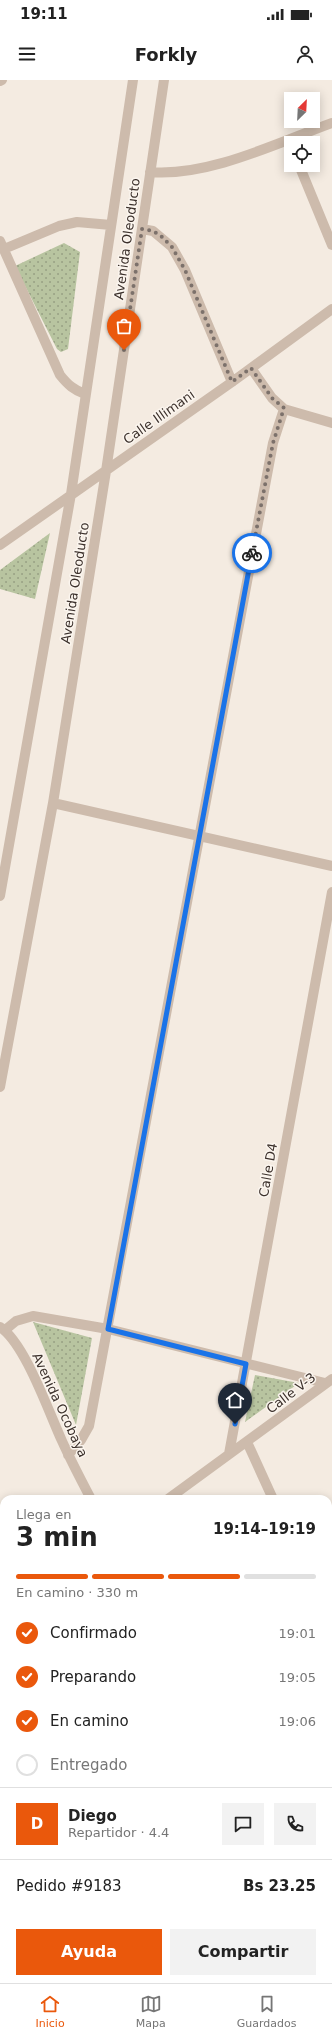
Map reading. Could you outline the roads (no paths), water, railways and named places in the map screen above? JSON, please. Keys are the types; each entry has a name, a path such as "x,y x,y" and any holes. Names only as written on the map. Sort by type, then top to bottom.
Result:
{"street":[{"name":"Avenida Oleoducto","path":"0,896 71,494 133,80"},
{"name":"Avenida Oleoducto","path":"0,1087 53,803 106,471 164,80"},
{"path":"304,136 332,123"},
{"path":"150,172 167,173 194,170 284,144"},
{"path":"302,172 332,245"},
{"path":"86,394 76,391 67,384 60,375 2,245 59,226 77,222 111,225"},
{"path":"142,229 153,231 161,236 172,247 182,264 232,382"},
{"name":"Calle Illimani","path":"0,545 232,382 332,309"},
{"path":"251,368 272,398 284,408 332,423"},
{"path":"68,1455 81,1440 89,1426 273,443 284,408"},
{"path":"53,803 332,866"},
{"name":"Calle D4","path":"229,1454 332,892"},
{"path":"2,1328 16,1321 32,1316 108,1329 246,1364 329,1381"},
{"name":"Avenida Ocobaya","path":"2,1328 23,1355 68,1455 89,1495"},
{"name":"Calle V-3","path":"173,1495 329,1381"},
{"path":"247,1442 271,1495"}]}
